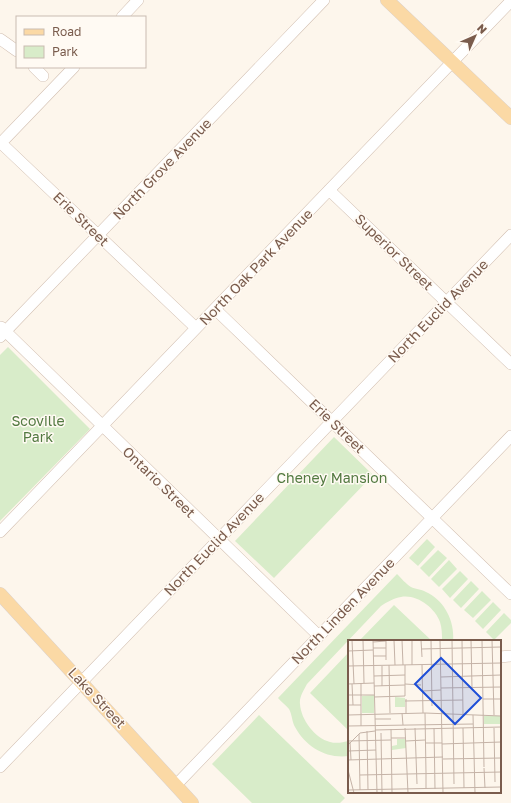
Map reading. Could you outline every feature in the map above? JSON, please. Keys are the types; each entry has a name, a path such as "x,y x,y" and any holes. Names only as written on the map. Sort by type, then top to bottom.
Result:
{"main road":[{"path":"387,0 511,118"},
{"name":"Lake Street","path":"0,594 192,803"}],"street":[{"path":"123,16 138,0"},
{"name":"North Grove Avenue","path":"2,332 98,236 324,0"},
{"name":"North Oak Park Avenue","path":"0,532 511,0"},
{"path":"0,39 16,50"},
{"path":"35,68 43,76"},
{"path":"0,144 73,68"},
{"name":"Erie Street","path":"0,144 196,328"},
{"name":"Superior Street","path":"329,190 511,364"},
{"name":"North Euclid Avenue","path":"0,767 511,235"},
{"name":"Erie Street","path":"215,309 511,594"},
{"name":"Ontario Street","path":"2,332 318,636"},
{"name":"North Linden Avenue","path":"176,785 511,436"},
{"path":"501,657 511,656"}],"green space":[{"name":"Scoville Park","path":"8,347 90,429 0,521 0,355"},
{"name":"Cheney Mansion","path":"334,437 373,475 274,578 235,541"},
{"path":"427,539 435,547 418,566 409,558"},
{"path":"438,550 447,558 429,577 420,568"},
{"path":"449,560 457,569 439,587 431,579"},
{"path":"460,571 468,579 450,598 442,589"},
{"path":"397,574 409,586 424,591 438,600 447,612 452,626 453,640 442,640 441,627 438,617 425,603 407,597 391,600 381,606 307,684 300,701 301,710 306,722 319,737 324,740 338,743 348,741 348,756 332,756 311,746 294,725 289,709 278,698"},
{"path":"471,581 479,589 461,608 453,600"},
{"path":"482,591 491,600 473,618 464,610"},
{"path":"493,602 501,610 483,629 475,621"},
{"path":"394,605 431,640 360,640"},
{"path":"504,613 511,620 511,623 494,640 486,632"},
{"path":"348,653 348,730 310,693"},
{"path":"259,715 345,798 340,803 252,803 212,764"}]}
